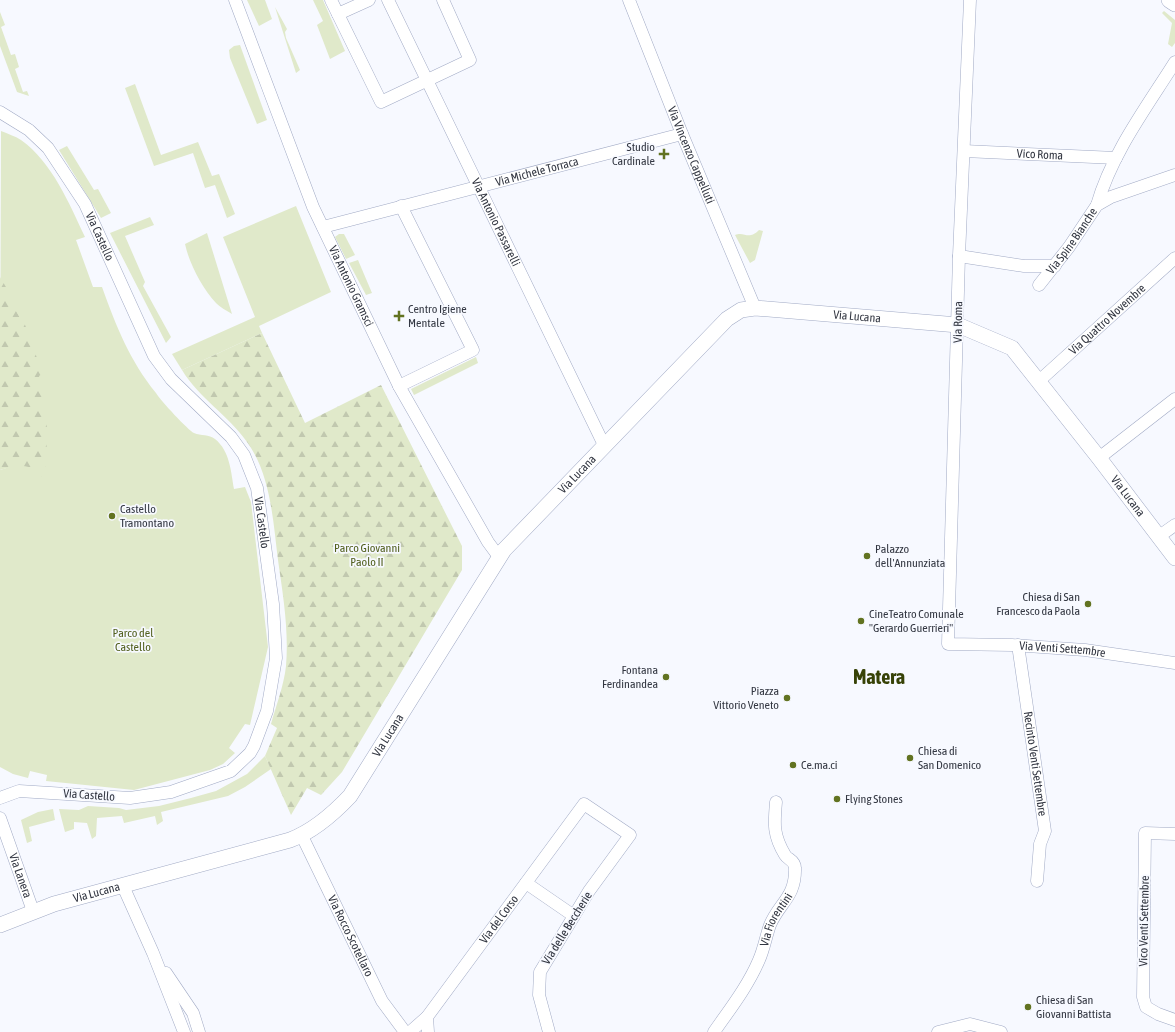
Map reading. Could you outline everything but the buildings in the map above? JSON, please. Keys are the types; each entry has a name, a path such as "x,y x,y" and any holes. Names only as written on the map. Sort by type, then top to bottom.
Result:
{"street":[{"name":"Via Antonio Gramsci","path":"235,0 313,207 399,386 488,542 499,557"},
{"path":"331,0 381,102 470,60 443,0"},
{"path":"338,14 369,0"},
{"name":"Via Antonio Passarelli","path":"388,0 552,334 604,445"},
{"name":"Via Vincenzo Cappelluti","path":"629,0 682,134 755,308"},
{"name":"Via Roma","path":"948,644 959,256 970,0"},
{"path":"1170,0 1175,4"},
{"path":"1097,205 1104,181 1130,132 1175,62"},
{"name":"Via Castello","path":"0,112 29,130 48,148 84,204 154,356 171,379 231,437 244,455 257,488 273,604 276,658 267,711 254,746 250,753 231,771 198,784 149,797 130,798 19,792 0,798"},
{"name":"Via Michele Torraca","path":"323,227 682,134"},
{"name":"Vico Roma","path":"964,151 1116,158"},
{"name":"Via Spine Bianche","path":"1039,286 1055,266 1097,205 1111,197 1175,175"},
{"path":"399,386 473,350 401,206"},
{"path":"959,256 1024,266 1055,266"},
{"name":"Via Quattro Novembre","path":"1038,381 1175,258"},
{"name":"Via Lucana","path":"0,925 33,911 302,836 332,815 350,796 499,557 604,445 727,319 741,310 755,308 958,325 1012,348 1099,458 1175,558"},
{"path":"1099,458 1175,399"},
{"path":"1158,537 1175,524"},
{"name":"Via Venti Settembre","path":"948,644 1018,645 1085,650 1175,663"},
{"name":"Recinto Venti Settembre","path":"1018,645 1046,831 1040,844 1037,881"},
{"name":"Via Fiorentini","path":"714,1032 744,988 759,960 771,924 791,893 795,876 795,865 793,861 786,857 773,826 776,802"},
{"name":"Via delle Beccherie","path":"549,1032 539,995 540,972 589,891 630,836 584,804"},
{"name":"Via del Corso","path":"410,1032 427,1018 584,804"},
{"name":"Via Lanera","path":"0,818 33,911"},
{"name":"Vico Venti Settembre","path":"1175,834 1145,833 1143,997 1146,1007 1158,1014 1175,1020"},
{"name":"Via Rocco Scotellaro","path":"302,836 382,1001 405,1032"},
{"path":"526,883 574,916"},
{"path":"123,886 153,953 184,1032"},
{"path":"153,953 193,1013 199,1032"},
{"path":"427,1018 428,1032"},
{"path":"938,1032 970,1024 1001,1032"}],"green space":[{"path":"247,0 265,0 272,19 259,26"},
{"path":"313,0 323,0 345,51 330,59 317,25 323,21"},
{"path":"275,7 287,29 285,32 286,38 300,70 296,73"},
{"path":"1164,11 1175,20 1175,43 1172,47 1168,44 1172,23 1162,13"},
{"path":"0,12 5,25 1,27 11,55 15,54 19,67 15,69 23,92 27,91 29,96 17,92 0,46"},
{"path":"240,45 267,120 257,124 230,58 229,50 234,46"},
{"path":"135,84 161,155 198,142 212,176 219,174 235,214 227,218 215,185 205,188 193,153 154,166 125,88"},
{"name":"Parco del Castello","path":"1,131 21,140 32,149 51,171 66,197 85,237 76,240 93,287 102,287 124,343 131,356 159,397 191,431 197,434 213,437 220,444 224,449 229,462 234,489 245,487 251,502 268,647 250,725 245,724 229,748 235,753 223,764 210,770 134,790 46,781 47,775 30,771 28,778 13,774 0,767 0,470 19,464 0,430"},
{"path":"67,146 94,190 98,189 111,213 101,218 59,150"},
{"path":"296,206 331,292 259,326 262,333 182,370 172,354 255,317 223,237"},
{"path":"150,217 154,225 125,236 145,282 143,286 171,337 166,343 110,233"},
{"path":"759,230 763,231 755,260 750,263 735,235 752,235"},
{"path":"207,233 232,314 211,297 201,283 187,251 185,244"},
{"path":"339,234 344,234 355,255 346,259 335,237"},
{"path":"358,260 372,293 366,295 349,263"},
{"path":"0,277 19,309 16,311 20,318 22,317 32,343 30,344 32,352 35,352 42,374 39,376 41,383 43,383 46,405 42,406 44,414 46,414 47,430 44,431 45,439 47,439 44,496 41,471 30,467 21,466 0,470"},
{"name":"Parco Giovanni Paolo II","path":"262,333 305,423 381,385 462,546 462,570 342,772 321,795 307,788 291,815 265,756 277,728 271,724 284,681 287,653 284,599 270,499 261,469 247,442 231,423 205,398 182,370"},
{"path":"476,357 478,363 414,395 411,389"},
{"path":"265,756 271,769 245,787 228,796 161,812 163,821 157,825 155,816 124,823 122,816 97,818 96,836 92,839 87,823 74,822 74,829 65,832 59,809 79,810 88,806 119,808 126,810 159,806 191,798 216,791 247,774"},
{"path":"53,809 55,820 29,827 32,841 27,843 21,820 38,812"}],"place":[{"name":"Studio Cardinale","path":"664,154"},
{"name":"Centro Igiene Mentale","path":"399,316"},
{"name":"Castello Tramontano","path":"112,516"},
{"name":"Palazzo dell'Annunziata","path":"867,556"},
{"name":"Chiesa di San Francesco da Paola","path":"1088,604"},
{"name":"CineTeatro Comunale \"Gerardo Guerrieri\"","path":"861,621"},
{"name":"Fontana Ferdinandea","path":"666,677"},
{"name":"Piazza Vittorio Veneto","path":"787,698"},
{"name":"Chiesa di San Domenico","path":"910,758"},
{"name":"Ce.ma.ci","path":"793,765"},
{"name":"Flying Stones","path":"837,799"},
{"name":"Chiesa di San Giovanni Battista","path":"1028,1007"}],"district":[{"name":"Matera","path":"879,676"}]}
